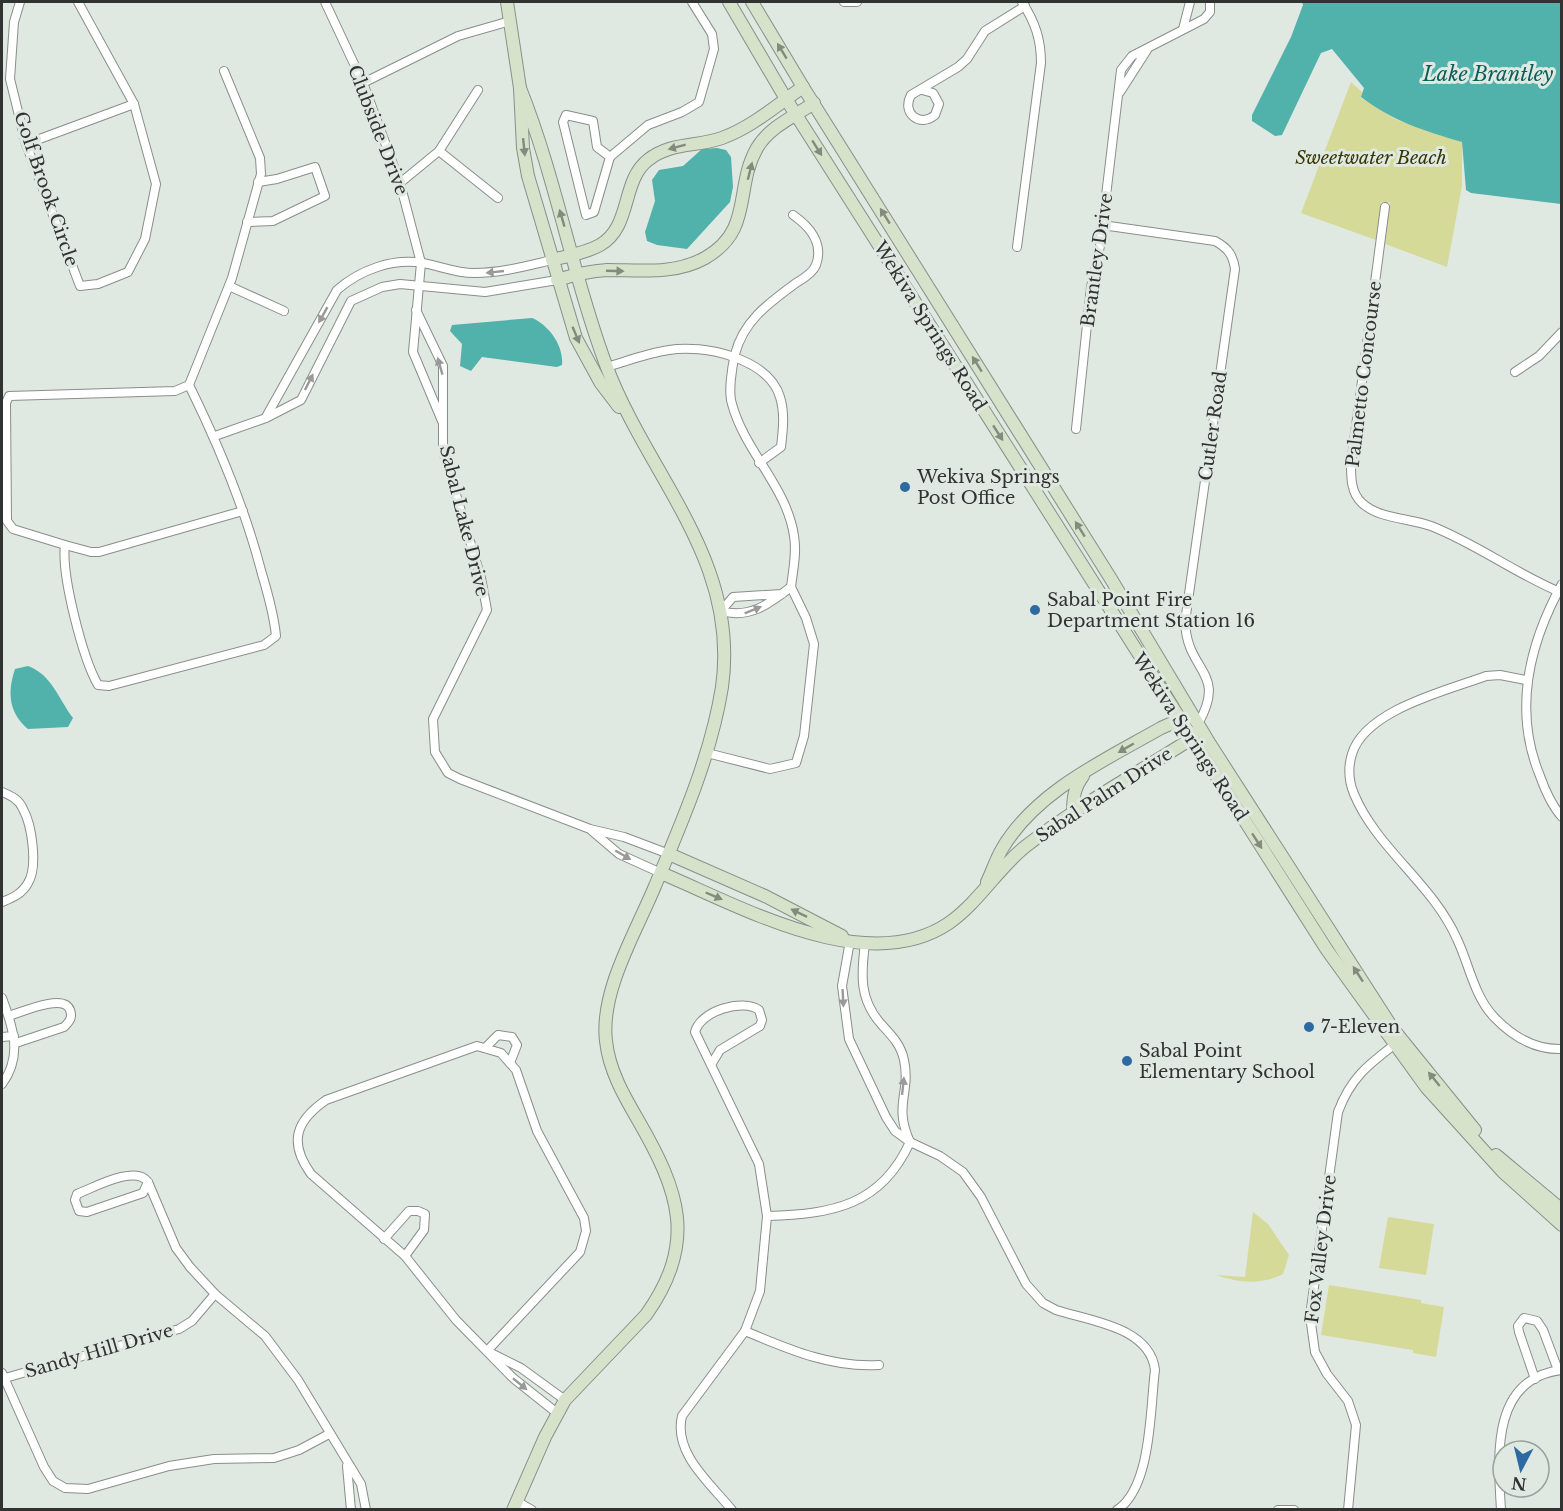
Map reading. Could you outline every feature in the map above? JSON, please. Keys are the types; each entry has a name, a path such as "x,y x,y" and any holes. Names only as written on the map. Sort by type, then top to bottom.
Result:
{"street":[{"name":"Golf Brook Circle","path":"20,2 14,22 10,79 26,144 80,286 98,284 128,272 145,239 156,184 134,104 78,2"},
{"name":"Clubside Drive","path":"324,2 363,83 400,183 422,263"},
{"path":"507,2 520,88 523,148 528,176 557,280 576,338 600,381 631,423"},
{"path":"610,157 597,147 593,121 566,115 563,122 586,215 594,212 610,157 648,125 682,112 699,102 714,49 712,34 692,2"},
{"name":"Wekiva Springs Road","path":"729,2 796,115 1191,739 1328,950 1398,1043 1494,1154 1562,1210"},
{"name":"Wekiva Springs Road","path":"753,2 803,87 1111,579 1198,724 1426,1087 1503,1172 1562,1225"},
{"path":"844,2 857,2"},
{"path":"1183,29 1190,2"},
{"name":"Brantley Drive","path":"1076,429 1091,288 1102,225 1121,70 1132,56 1204,19 1210,12 1210,2"},
{"path":"922,90 967,59 985,31 1023,4 1036,27 1041,63 1017,248"},
{"path":"363,83 458,36 510,21"},
{"name":"Brantley Drive","path":"1120,92 1148,48"},
{"path":"1121,70 1131,74"},
{"path":"224,71 260,158 258,182 229,286 189,385 176,391 9,396 6,403 7,521 13,529 91,552 99,552 243,511"},
{"path":"266,418 337,290 350,278 392,263 422,263 480,273 511,270 573,255 601,245 613,233 623,215 633,180 648,160 673,147 719,139 744,128 803,87"},
{"path":"520,88 539,134 607,367 631,423 700,544 722,611 725,658 707,753 669,854 611,989 606,1014 606,1042 622,1092 661,1161 675,1201 677,1241 673,1265 646,1315 565,1400 557,1413 516,1506 532,1509"},
{"path":"400,183 440,151 478,90"},
{"path":"215,436 266,418 301,400 351,301 382,287 419,284 486,292 605,270 671,270 704,259 728,242 740,219 756,149 767,134 814,103"},
{"path":"26,144 134,104"},
{"path":"440,151 498,198"},
{"path":"247,222 273,221 325,196 315,167 277,179 258,182"},
{"name":"Palmetto Concourse","path":"1385,207 1351,465 1353,489 1359,501 1368,508 1427,525 1455,536 1560,590"},
{"path":"707,753 770,769 796,763 804,736 814,644 806,618 791,586 795,554 794,536 777,488 759,463 732,404 735,355 746,327 765,306 807,275 816,265 817,240 807,224 793,215"},
{"name":"Cutler Road","path":"1102,225 1215,241 1226,247 1233,258 1235,269 1185,622 1186,640 1191,653 1210,684 1208,706 1198,724"},
{"name":"Sabal Lake Drive","path":"422,263 413,352 442,423"},
{"path":"229,286 284,311"},
{"name":"Sabal Lake Drive","path":"416,310 442,366 445,403 442,423 443,451 481,578 487,610 433,719 435,752 448,773 460,779 590,829 624,837 669,854"},
{"path":"1515,372 1539,356 1562,332"},
{"path":"607,367 671,350 692,349 735,355 765,377 779,394 784,422 780,447 759,463"},
{"path":"65,545 69,588 90,671 98,685 109,686 264,645 276,636 269,601 243,511 215,436 189,385"},
{"path":"1032,485 1046,475"},
{"path":"1095,588 1111,579"},
{"path":"722,611 737,616 753,612 791,586"},
{"path":"1560,590 1534,647 1526,680 1525,704 1532,758 1544,788 1562,817"},
{"path":"722,611 733,597 782,594"},
{"path":"1526,680 1500,675 1486,676 1390,713 1357,741 1349,773 1354,794 1368,820 1422,882 1442,911 1457,939 1474,983 1491,1014 1508,1032 1531,1044 1550,1050 1562,1049"},
{"path":"1161,728 1167,713 1167,701"},
{"name":"Sabal Palm Drive","path":"661,873 806,932 866,943 909,941 932,933 966,910 1024,848 1191,739 1198,724 1179,720 1161,728 1055,793 1016,830 1001,850 983,890"},
{"path":"1073,814 1076,786 1085,773"},
{"path":"2,792 14,797 24,810 34,860 28,884 18,894 2,902"},
{"name":"Sabal Lake Drive","path":"590,829 619,854 661,873"},
{"name":"Sabal Palm Drive","path":"669,854 765,896 850,941"},
{"path":"850,941 842,986 849,1039 895,1131 910,1142 940,1156 963,1172 981,1197 1026,1284 1043,1303 1056,1310 1126,1333 1140,1340 1149,1349 1155,1370 1142,1472 1134,1492 1117,1509"},
{"path":"767,1216 810,1215 847,1206 872,1192 900,1165 910,1142 902,1124 900,1110 904,1061 899,1044 873,1016 862,988 866,943"},
{"path":"2,998 15,1040 14,1062 2,1084"},
{"path":"2,1037 15,1040 64,1027 70,1021 72,1014 64,1003 55,1002 5,1012"},
{"path":"711,1065 720,1050 760,1026 762,1020 759,1010 744,1006 708,1013 702,1018 695,1032 711,1065 759,1164 767,1216 760,1291 745,1331 686,1410 679,1429 688,1455 732,1509"},
{"path":"485,1048 498,1035 512,1037 517,1046 510,1063"},
{"name":"Fox Valley Drive","path":"1348,1509 1356,1425 1348,1401 1327,1374 1315,1352 1310,1317 1338,1112 1346,1091 1357,1074 1398,1043"},
{"path":"487,1351 580,1252 586,1231 584,1218 537,1131 516,1070 501,1053 477,1046 326,1100 308,1113 301,1125 297,1148 300,1158 311,1174 405,1256 456,1320 513,1378 557,1413"},
{"path":"148,1182 142,1193 87,1212 79,1211 76,1205 77,1194 134,1173 144,1177 148,1182 176,1248 215,1294 265,1336 298,1380 346,1463 361,1484 366,1509"},
{"path":"384,1239 400,1218 409,1211 418,1210 425,1214 424,1230 405,1256"},
{"name":"Sandy Hill Drive","path":"3,1375 179,1329 192,1321 215,1294"},
{"path":"1501,1509 1497,1453 1502,1424 1509,1404 1535,1379 1560,1370 1537,1321 1524,1318 1518,1326 1535,1379"},
{"path":"745,1331 798,1353 856,1367 879,1365"},
{"path":"487,1351 521,1368 565,1400"},
{"path":"3,1375 44,1467 53,1481 65,1488 88,1489 169,1466 214,1459 274,1458 299,1450 329,1434"},
{"path":"346,1463 351,1509"},
{"path":"1278,1509 1294,1509"}],"green space":[{"name":"Sweetwater Beach","path":"1351,82 1363,93 1361,98 1397,120 1462,142 1462,186 1447,267 1385,244 1390,202 1381,202 1376,240 1301,213"},
{"path":"1253,1212 1268,1224 1289,1255 1283,1274 1267,1280 1250,1282 1216,1275 1245,1277"},
{"path":"1388,1217 1434,1224 1426,1275 1379,1268"},
{"path":"1329,1285 1421,1300 1421,1303 1444,1307 1436,1357 1413,1353 1413,1350 1321,1335"}],"water":[{"name":"Lake Brantley","path":"1302,2 1561,2 1561,204 1471,193 1466,190 1462,142 1397,119 1361,97 1364,88 1332,49 1321,53 1282,135 1275,136 1252,121 1252,115 1291,37 1303,5"},
{"path":"702,149 726,150 731,157 733,187 730,202 687,249 657,245 647,241 645,232 655,201 652,180 659,170 683,166"},
{"path":"532,318 554,337 561,351 562,365 557,367 482,357 471,371 460,366 462,344 450,331 452,325"},
{"path":"28,666 43,675 54,688 73,718 68,727 28,729 17,716 11,702 12,678 15,669"}],"place":[{"name":"Wekiva Springs Post Office","path":"905,487"},
{"name":"Sabal Point Fire Department Station 16","path":"1035,610"},
{"name":"7-Eleven","path":"1309,1027"},
{"name":"Sabal Point Elementary School","path":"1127,1061"}]}
